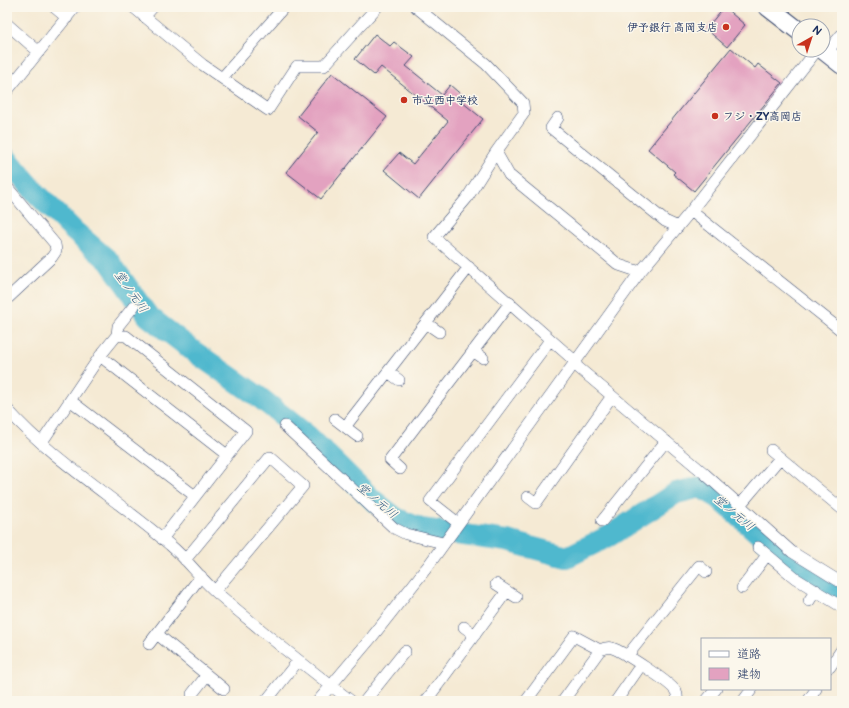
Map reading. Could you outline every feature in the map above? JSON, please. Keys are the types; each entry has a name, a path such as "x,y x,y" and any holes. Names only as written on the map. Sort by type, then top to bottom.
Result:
{"main road":[{"path":"768,7 791,25"},
{"path":"831,57 842,65"}],"street":[{"path":"54,7 66,18"},
{"path":"7,91 75,7"},
{"path":"133,7 222,78 268,110 297,66 324,66 377,7"},
{"path":"144,17 153,7"},
{"path":"222,78 284,7"},
{"path":"416,7 486,64 523,103 524,113 496,152 467,198 434,237 510,303 612,396 740,505 792,552 842,583"},
{"path":"7,24 39,52"},
{"path":"831,43 842,34"},
{"path":"318,701 372,637 443,543 640,272 692,211 816,58"},
{"path":"558,118 550,128 665,221 678,227"},
{"path":"496,152 509,175 618,264 640,272"},
{"path":"7,187 55,244 56,251 52,257 7,299"},
{"path":"692,211 842,331"},
{"path":"345,427 469,267"},
{"path":"400,468 390,460 434,411 473,351 510,303"},
{"path":"42,442 100,356 117,335 118,326 134,306"},
{"path":"426,323 439,332"},
{"path":"117,335 126,336 246,431 162,539"},
{"path":"458,523 430,501 550,340"},
{"path":"473,351 483,358"},
{"path":"100,356 227,455"},
{"path":"388,372 399,380"},
{"path":"528,497 536,503 612,396"},
{"path":"71,401 195,496"},
{"path":"7,409 42,442 162,539 215,591 298,661 351,701"},
{"path":"335,420 357,436"},
{"path":"285,426 394,528 406,534 443,543"},
{"path":"602,521 666,441"},
{"path":"771,450 842,509"},
{"path":"185,560 270,457 302,486 215,591"},
{"path":"740,505 780,458"},
{"path":"742,588 763,551 795,578 842,607"},
{"path":"626,656 699,566 706,572"},
{"path":"149,644 201,576"},
{"path":"496,584 516,597"},
{"path":"809,601 816,590"},
{"path":"426,701 507,591"},
{"path":"464,627 475,635"},
{"path":"157,634 224,689"},
{"path":"526,701 574,636 600,650"},
{"path":"564,701 600,650 606,648 613,648 674,688 677,693 677,701"},
{"path":"831,665 842,648"},
{"path":"365,701 405,651"},
{"path":"266,701 298,661"},
{"path":"616,701 641,665"},
{"path":"192,694 207,675"},
{"path":"441,680 451,687"},
{"path":"706,701 715,690"},
{"path":"743,701 751,690"},
{"path":"808,701 815,690"}],"building":[{"name":"伊予銀行 高岡支店","path":"724,7 745,25 727,47 706,29"},
{"path":"375,34 390,46 394,42 414,57 406,66 442,95 450,85 465,98 462,102 483,119 419,199 384,170 399,153 413,164 448,121 381,67 374,75 355,59"},
{"name":"フジ・ZY高岡店","path":"731,48 755,68 758,64 782,83 694,191 673,174 675,172 648,149"},
{"path":"332,73 387,117 321,199 286,172 318,132 298,116"}],"waterway":[{"name":"堂ノ元川","path":"7,159 37,194 74,231 109,261 148,316 196,353 259,397 308,436 372,499 396,518 421,529 507,541 567,557 609,536 676,493 700,487 719,498 788,560 842,593"}],"place":[{"name":"伊予銀行 高岡支店","path":"726,27"},
{"name":"市立西中学校","path":"404,100"},
{"name":"フジ・ZY高岡店","path":"715,116"}]}
